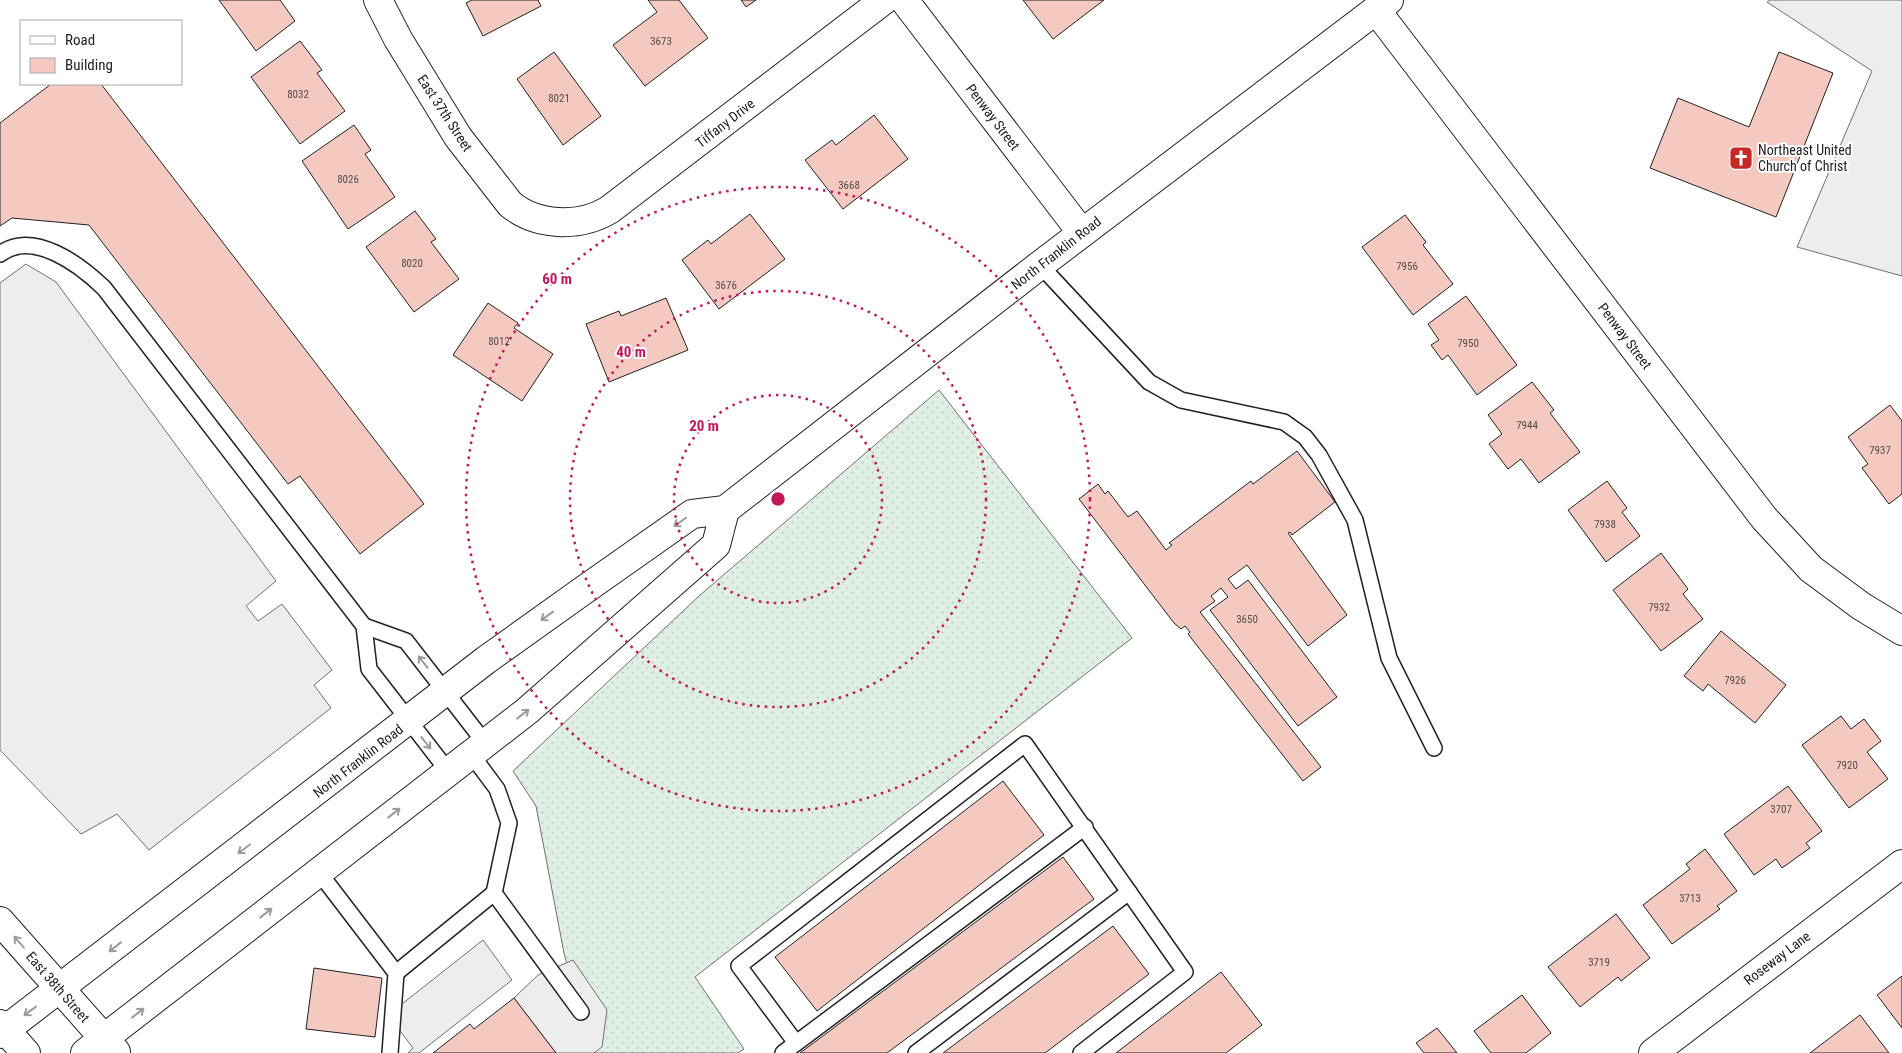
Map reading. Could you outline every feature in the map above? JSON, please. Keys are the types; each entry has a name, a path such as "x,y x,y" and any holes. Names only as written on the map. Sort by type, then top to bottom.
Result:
{"main road":[{"name":"East 37th Street","path":"378,0 398,39 458,137 510,204 518,211 534,218 556,222"},
{"name":"Tiffany Drive","path":"556,222 584,220 609,210 884,0"},
{"name":"Penway Street","path":"904,0 1082,233"},
{"name":"Penway Street","path":"1382,5 1764,518 1811,569 1861,606 1902,632"},
{"name":"North Franklin Road","path":"2,1029 60,989 446,692 576,595 692,514 726,510 1040,265 1382,5"},
{"path":"102,1048 318,871 527,711 716,545 726,510"},
{"name":"Roseway Lane","path":"1653,1053 1902,864"},
{"name":"East 38th Street","path":"0,921 60,989 102,1048"},
{"path":"2,1029 26,1053"}],"lane":[{"path":"0,254 10,247 45,248 80,265 104,288 364,626 369,668 448,771"},
{"path":"1040,265 1149,382 1181,400 1284,422 1305,437 1319,454 1355,520 1389,658 1434,748"},
{"path":"364,626 406,641 446,692 478,748 497,789 509,823 494,893 396,973"},
{"path":"796,1043 739,966 1025,744 1185,972 1081,1053"},
{"path":"783,1053 1084,827"},
{"path":"318,871 396,973 390,1053"},
{"path":"916,1053 1129,892"},
{"path":"494,893 581,1012"}],"green space":[{"path":"939,390 1132,638 695,977 744,1049 738,1053 591,1053 564,953 536,806 513,771 699,596"}],"shaded area":[{"path":"1770,0 1902,0 1902,276 1797,247 1872,71 1767,2"},
{"path":"26,264 56,282 276,581 246,606 258,621 282,604 332,670 314,685 331,708 149,850 117,814 81,834 0,750 0,283"},
{"path":"483,940 512,980 419,1053 408,1053 413,1048 388,1015"},
{"path":"573,960 607,1010 602,1047 594,1053 556,1053 514,998 538,975"}],"building":[{"path":"219,0 280,0 295,21 256,51"},
{"path":"472,0 538,0 541,6 483,36 466,3"},
{"path":"648,0 679,0 708,38 645,86 613,45 657,12"},
{"path":"741,0 756,0 746,7"},
{"path":"1023,0 1104,0 1053,39"},
{"path":"300,41 322,70 317,73 345,111 300,144 251,77"},
{"path":"554,52 601,116 563,145 517,79"},
{"path":"1779,52 1833,73 1776,217 1650,168 1678,98 1749,127"},
{"path":"50,85 102,85 424,504 360,554 300,476 288,484 89,225 12,218 0,226 0,123"},
{"path":"874,115 908,159 843,209 805,160 832,140 836,145"},
{"path":"354,125 371,150 365,154 395,197 348,229 302,161"},
{"path":"415,211 436,239 431,242 459,279 414,312 366,247"},
{"path":"750,214 785,259 719,309 682,260 708,240 711,244"},
{"path":"1405,215 1426,242 1423,245 1453,284 1413,315 1362,247"},
{"path":"1466,296 1517,365 1477,395 1448,355 1442,360 1431,345 1439,340 1428,324"},
{"path":"666,298 688,350 609,382 586,324 619,311 621,316"},
{"path":"488,303 518,323 514,328 553,354 522,401 453,355"},
{"path":"1532,382 1554,410 1550,413 1580,452 1539,483 1521,459 1508,469 1489,444 1502,434 1488,415"},
{"path":"1890,405 1902,421 1902,494 1889,504 1862,468 1868,464 1848,437"},
{"path":"1297,451 1335,502 1292,535 1290,532 1288,533 1347,615 1308,646 1247,565 1228,579 1236,589 1248,580 1337,697 1298,726 1210,610 1228,597 1221,588 1211,596 1215,601 1200,612 1321,767 1303,781 1188,634 1190,632 1185,626 1181,629 1174,623 1079,499 1098,484 1105,494 1108,491 1128,517 1137,511 1166,550 1172,545 1169,543 1251,481 1253,484"},
{"path":"1607,481 1627,508 1622,512 1640,536 1606,562 1568,510"},
{"path":"1661,553 1688,589 1683,594 1703,619 1661,651 1613,590"},
{"path":"1721,631 1786,685 1755,723 1708,684 1703,691 1684,676"},
{"path":"1841,716 1851,729 1864,719 1881,741 1867,752 1888,779 1849,808 1802,745"},
{"path":"1003,781 1044,835 817,1011 775,957"},
{"path":"1788,786 1822,831 1806,843 1810,848 1782,868 1776,859 1754,875 1724,834"},
{"path":"1705,849 1737,891 1717,906 1720,909 1672,944 1643,905 1690,869 1686,864"},
{"path":"1063,857 1094,899 887,1053 800,1053"},
{"path":"1616,914 1650,958 1621,981 1618,977 1580,1007 1548,967"},
{"path":"1113,926 1149,974 1045,1053 943,1053"},
{"path":"314,968 382,978 375,1037 306,1029"},
{"path":"1221,972 1262,1025 1226,1053 1116,1053"},
{"path":"1902,976 1902,1028 1877,995"},
{"path":"1522,995 1551,1033 1526,1053 1491,1053 1474,1031"},
{"path":"514,998 556,1053 433,1053 470,1024 474,1029"},
{"path":"1860,1015 1889,1053 1810,1053"},
{"path":"1437,1028 1457,1053 1424,1053 1416,1043"}],"place":[{"name":"Northeast United Church of Christ","path":"1741,158"}]}
